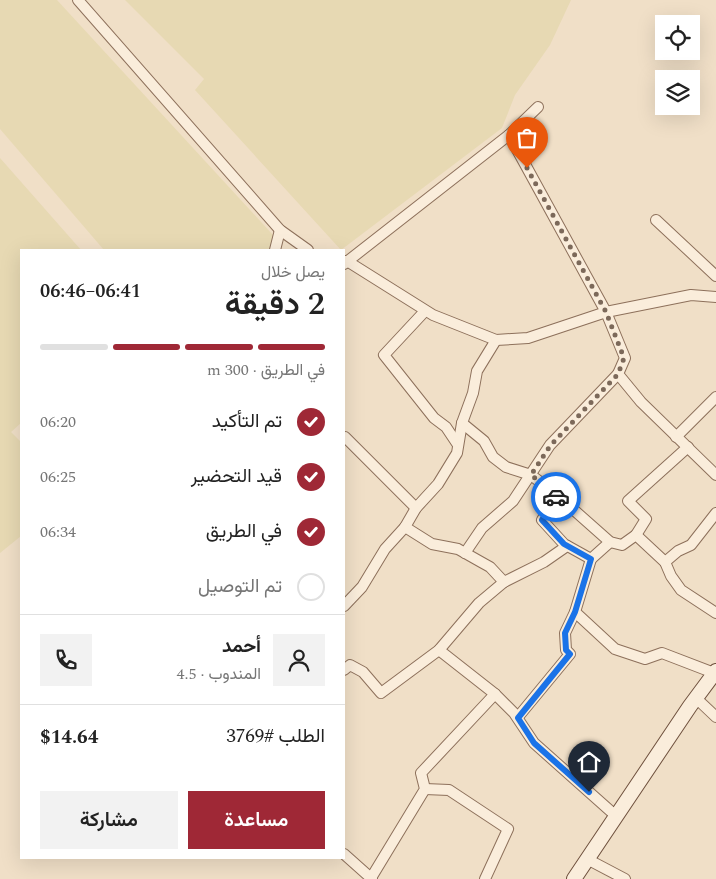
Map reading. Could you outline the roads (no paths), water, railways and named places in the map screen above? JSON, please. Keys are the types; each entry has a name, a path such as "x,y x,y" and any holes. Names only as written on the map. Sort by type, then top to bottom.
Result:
{"main road":[{"path":"574,879 715,672"}],"street":[{"path":"78,0 280,230 307,249"},
{"path":"538,107 509,135 345,262 425,311 496,340 528,338 606,312 691,295 716,297"},
{"path":"465,553 482,528 513,501 550,446 618,374 624,358 606,312 509,135"},
{"path":"656,220 716,276"},
{"path":"275,249 280,230"},
{"path":"425,311 384,355 434,418 446,427 458,445"},
{"path":"345,605 362,587 385,549 405,527 416,508 438,484 457,453 462,423 477,371 496,340"},
{"path":"618,374 641,402 716,475"},
{"path":"676,437 716,397"},
{"path":"462,423 484,441 492,457 506,467 531,475 557,495 610,542 622,545 636,535 646,520 628,501 688,447"},
{"path":"345,437 416,508"},
{"path":"557,495 542,520 567,546 591,559"},
{"path":"666,562 678,551 690,544 716,513"},
{"path":"405,527 432,544 458,549 490,567 504,582"},
{"path":"636,535 666,562 671,576 680,590 716,612"},
{"path":"518,718 570,654 566,650 565,633 575,612 591,559 610,542"},
{"path":"345,669 350,665 363,672 381,693 439,650 479,603 504,582 544,562 567,546"},
{"path":"575,612 615,649 646,659 662,653 715,672"},
{"path":"439,650 495,694 518,718 534,743 616,816"},
{"path":"345,855 371,878 424,790 421,773 495,694"},
{"path":"696,698 716,717"},
{"path":"424,790 449,790 508,829 485,879"},
{"path":"587,859 625,879"}]}
